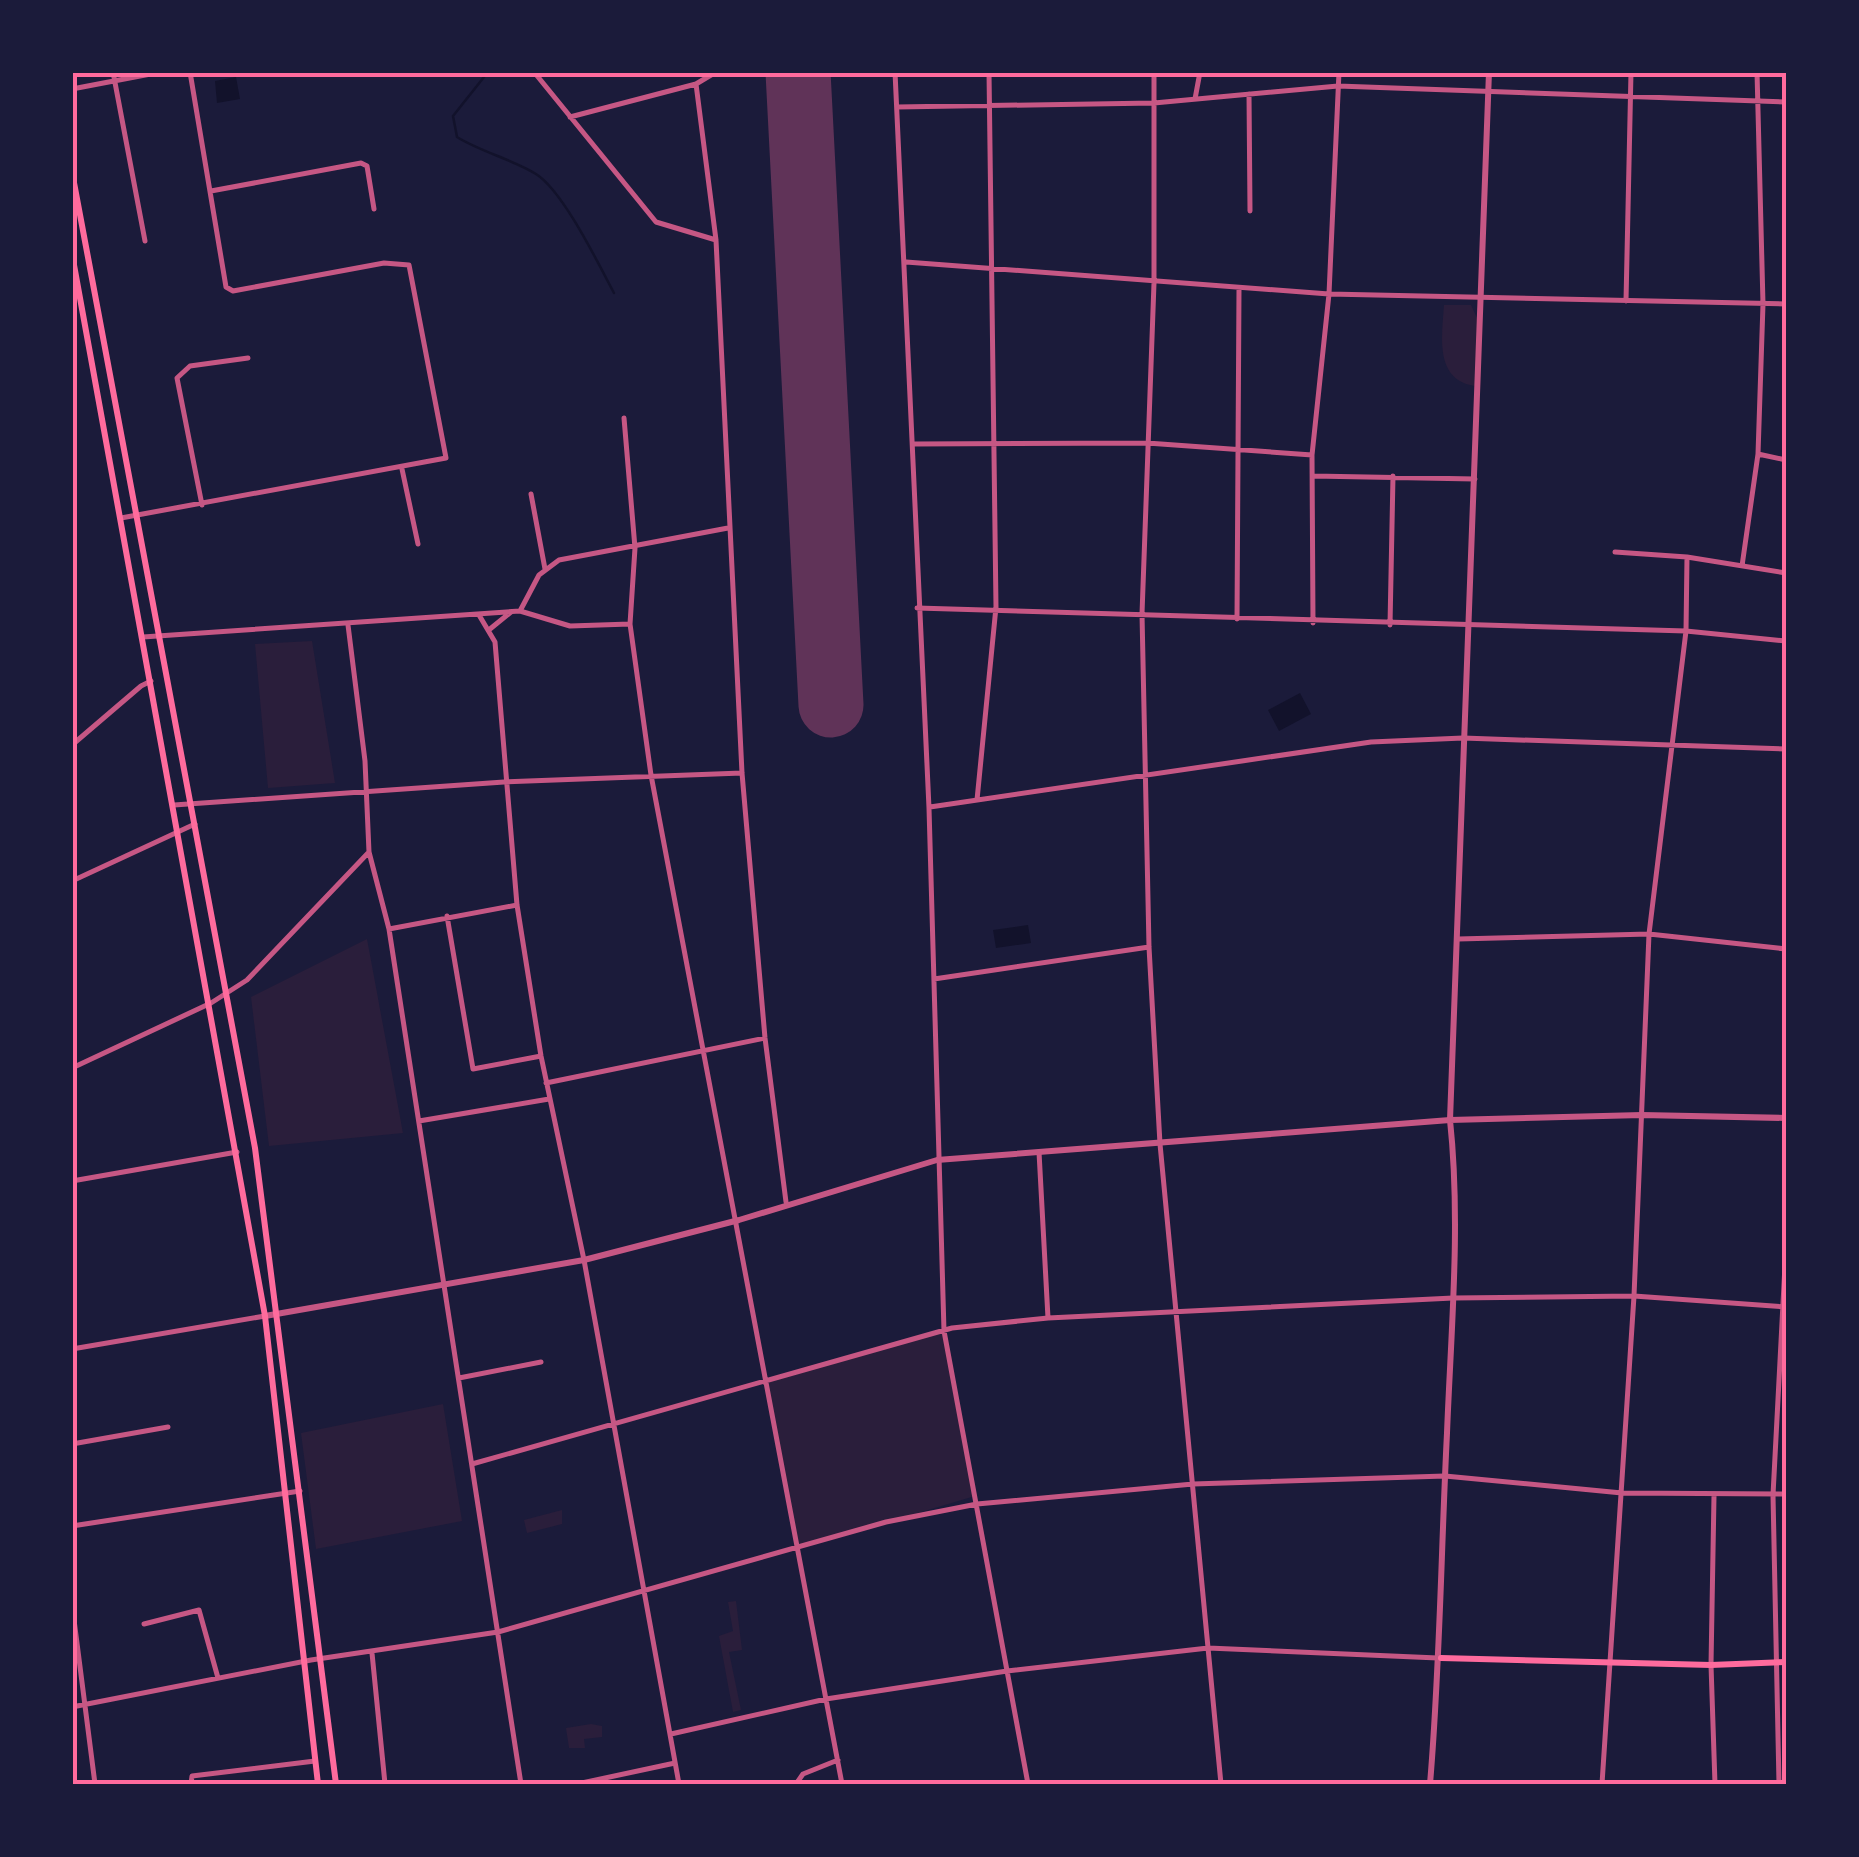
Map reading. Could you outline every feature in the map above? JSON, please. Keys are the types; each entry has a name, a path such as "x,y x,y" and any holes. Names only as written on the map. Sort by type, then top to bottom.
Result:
{"main road":[{"path":"72,172 255,1148 336,1784"},
{"path":"73,260 265,1316 318,1784"},
{"path":"1440,1658 1710,1665 1786,1662"}],"street":[{"path":"113,72 144,242"},
{"path":"72,89 161,72"},
{"path":"121,518 446,458 410,265 384,263 229,290 190,72"},
{"path":"534,72 656,222 716,240"},
{"path":"570,117 696,84 716,72"},
{"path":"895,72 929,808 944,1331 1028,1784"},
{"path":"978,800 996,607 990,72"},
{"path":"1154,72 1154,284 1142,614 1149,948 1160,1144 1221,1784"},
{"path":"1195,99 1200,72"},
{"path":"1313,622 1312,455 1329,294 1338,72"},
{"path":"1430,1784 1440,1658 1452,1298 1454,1160 1450,1120 1489,72"},
{"path":"1626,301 1630,72"},
{"path":"1742,566 1758,454 1764,304 1757,72"},
{"path":"696,84 716,240 742,772 765,1038 786,1202"},
{"path":"897,106 1154,102 1338,86 1786,102"},
{"path":"1249,93 1250,211"},
{"path":"211,191 361,163 367,166 374,209"},
{"path":"73,260 87,258"},
{"path":"906,262 1154,284 1329,294 1786,304"},
{"path":"1236,618 1239,289"},
{"path":"202,504 177,378 190,366 248,358"},
{"path":"624,418 635,548 630,624 651,775 842,1784"},
{"path":"914,444 1147,443 1312,455"},
{"path":"1758,454 1786,460"},
{"path":"402,469 418,544"},
{"path":"1313,476 1476,479"},
{"path":"1390,625 1393,476"},
{"path":"532,494 545,569"},
{"path":"520,611 545,569 558,560 728,528"},
{"path":"1615,552 1687,557 1786,573"},
{"path":"1602,1784 1634,1296 1649,934 1686,631 1687,557"},
{"path":"917,608 996,607 1470,628 1686,631 1786,641"},
{"path":"143,637 158,633 348,626 520,611 570,626 630,624"},
{"path":"490,629 511,612"},
{"path":"478,615 490,629 517,904 541,1056 584,1260 680,1784"},
{"path":"348,626 369,852 389,929 521,1784"},
{"path":"72,745 141,686 152,682"},
{"path":"929,808 1371,742 1463,738 1786,748"},
{"path":"174,805 504,782 742,772"},
{"path":"72,881 194,824"},
{"path":"72,1068 211,1004 247,980 369,852"},
{"path":"389,929 517,904"},
{"path":"447,916 473,1069 541,1056"},
{"path":"1458,939 1649,934 1786,949"},
{"path":"934,979 1149,948"},
{"path":"546,1082 765,1038"},
{"path":"419,1120 550,1098"},
{"path":"72,1349 584,1260 738,1220 786,1202 937,1160 1450,1120 1642,1115 1786,1118"},
{"path":"72,1181 238,1151"},
{"path":"1039,1152 1048,1318"},
{"path":"1780,1784 1772,1495 1786,1246"},
{"path":"472,1464 615,1427 765,1380 944,1331 1048,1318 1452,1298 1634,1296 1785,1307"},
{"path":"458,1378 541,1362"},
{"path":"72,1444 168,1428"},
{"path":"72,1706 304,1661 498,1632 886,1522 977,1504 1193,1484 1445,1476 1622,1493 1786,1494"},
{"path":"72,1526 286,1490 300,1491"},
{"path":"1714,1496 1710,1665 1715,1784"},
{"path":"72,1604 96,1784"},
{"path":"144,1624 199,1610 218,1678"},
{"path":"670,1734 826,1699 1008,1671 1208,1648 1440,1658"},
{"path":"372,1652 384,1784"},
{"path":"796,1784 804,1774 838,1760"},
{"path":"191,1784 192,1776 315,1761"},
{"path":"577,1784 675,1763"}],"shaded area":[{"path":"236,77 240,99 217,103 215,81"},
{"path":"1444,305 1471,305 1477,318 1475,386 1462,382 1447,366 1442,343"},
{"path":"312,641 335,783 268,788 255,644"},
{"path":"1300,693 1311,714 1279,731 1268,710"},
{"path":"1028,925 1031,943 996,948 993,930"},
{"path":"367,939 403,1133 269,1146 251,997"},
{"path":"944,1331 975,1496 797,1549 765,1380"},
{"path":"443,1404 462,1521 316,1549 301,1433"},
{"path":"562,1510 562,1524 527,1533 524,1520"},
{"path":"736,1601 742,1650 729,1652 741,1710 733,1712 719,1636 733,1631 728,1602"},
{"path":"602,1726 602,1737 584,1739 585,1748 569,1748 566,1728"}],"waterway":[{"path":"488,72 453,116 457,137 527,169 546,183 579,229 614,293"}],"runway":[{"path":"798,72 831,705"}]}
